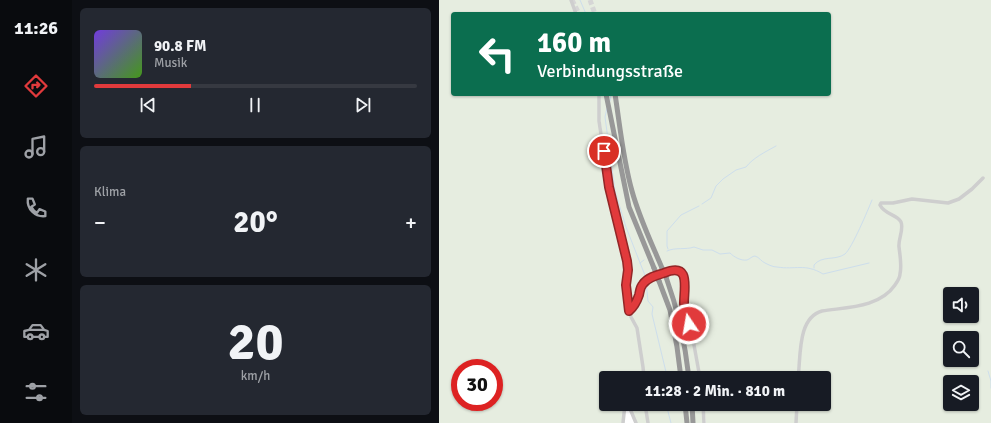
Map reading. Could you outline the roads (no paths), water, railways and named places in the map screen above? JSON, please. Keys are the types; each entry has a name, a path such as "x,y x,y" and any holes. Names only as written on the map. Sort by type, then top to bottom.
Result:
{"highway":[{"path":"607,96 629,207 670,310 680,371"},
{"path":"615,96 627,171 632,190 637,208 666,277 680,322 686,349 688,371"},
{"path":"686,411 687,423"},
{"path":"692,411 693,423"}],"street":[{"path":"571,0 575,12"},
{"path":"599,96 599,121 609,187 620,228 628,267 626,285 629,311 638,332 643,371"},
{"path":"799,371 803,332 809,320 816,312 869,304 879,300 891,291 900,275 901,264 899,244 902,226 897,217 888,214 882,209 880,205 881,203 893,203 911,199 947,203 959,199 983,178"},
{"path":"629,311 636,302 641,286 644,282 670,270 677,270 683,273 685,282 685,311 699,371"},
{"path":"623,423 626,411"},
{"path":"630,411 636,423"},
{"path":"646,411 648,423"},
{"path":"703,411 704,423"},
{"path":"796,423 797,411"}],"waterway":[{"path":"580,0 585,12"},
{"path":"610,101 611,96"},
{"path":"607,108 605,117 615,191 626,227 646,278"},
{"path":"702,204 711,198 716,186 723,179 736,170 746,167 756,158 776,146"},
{"path":"814,268 814,265 821,260 845,254 856,237 872,200"},
{"path":"668,249 667,231 681,215 699,206"},
{"path":"667,251 694,247 703,250 712,250 720,254 730,253 742,260 747,260 755,256 773,266 783,268 805,268 823,274 869,263"},
{"path":"640,263 644,260"},
{"path":"646,282 648,301 653,307 652,314 666,371"},
{"path":"988,371 991,381 991,388"},
{"path":"668,411 671,423"}],"tunnel":[{"path":"572,0 578,12"},
{"path":"590,0 594,12"}]}
